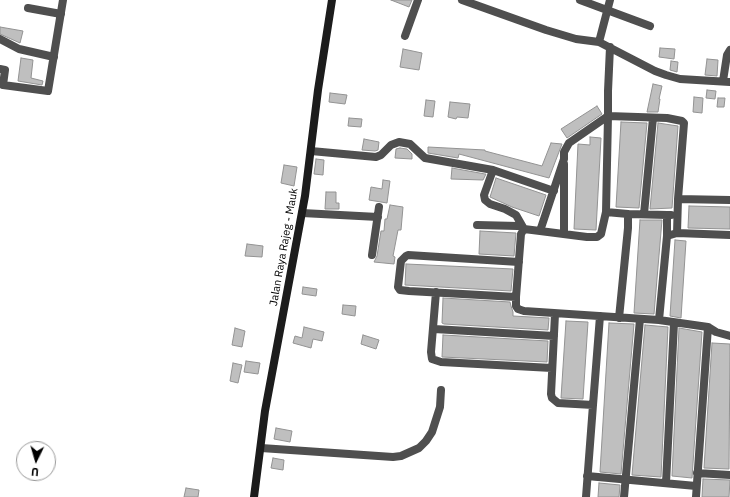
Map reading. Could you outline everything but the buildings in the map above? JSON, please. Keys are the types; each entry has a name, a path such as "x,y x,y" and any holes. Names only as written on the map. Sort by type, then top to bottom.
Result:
{"main road":[{"name":"Jalan Raya Rajeg - Mauk","path":"254,497 265,410 302,213 318,90 332,0"}],"street":[{"path":"0,69 5,70 3,85 48,92 63,0"},
{"path":"405,36 418,0"},
{"path":"462,0 546,30 576,39 599,42 655,71 680,79 727,81 727,55 730,50"},
{"path":"580,0 650,26"},
{"path":"599,42 610,0"},
{"path":"28,8 61,14"},
{"path":"0,40 19,50 54,57"},
{"path":"477,225 523,226 540,231 587,237 599,236 603,228 606,212 610,47"},
{"path":"564,234 564,152 569,143 608,116 666,118 682,121 684,124 677,233"},
{"path":"644,214 653,118"},
{"path":"311,151 376,157 381,155 391,145 399,142 410,144 425,158 493,170 554,190"},
{"path":"540,231 564,159"},
{"path":"493,170 484,195 485,200 490,204 512,212 523,226 515,303 518,309 555,314 659,320 708,327 716,332 730,336"},
{"path":"678,199 730,200"},
{"path":"372,255 379,206"},
{"path":"606,212 678,216"},
{"path":"302,213 378,217"},
{"path":"619,318 628,228 628,214"},
{"path":"659,320 667,236 667,215"},
{"path":"667,236 677,233 730,235"},
{"path":"516,297 409,291 399,289 401,264 403,258 406,256 519,262"},
{"path":"436,292 432,359 441,362 552,368"},
{"path":"555,314 551,394 558,403 593,406"},
{"path":"586,497 600,316"},
{"path":"624,497 640,319"},
{"path":"666,484 674,323"},
{"path":"696,497 708,327"},
{"path":"434,330 554,336"},
{"path":"261,448 393,457 401,456 419,448 432,432 440,407 441,390"},
{"path":"697,473 730,475"},
{"path":"587,476 696,486"}]}
